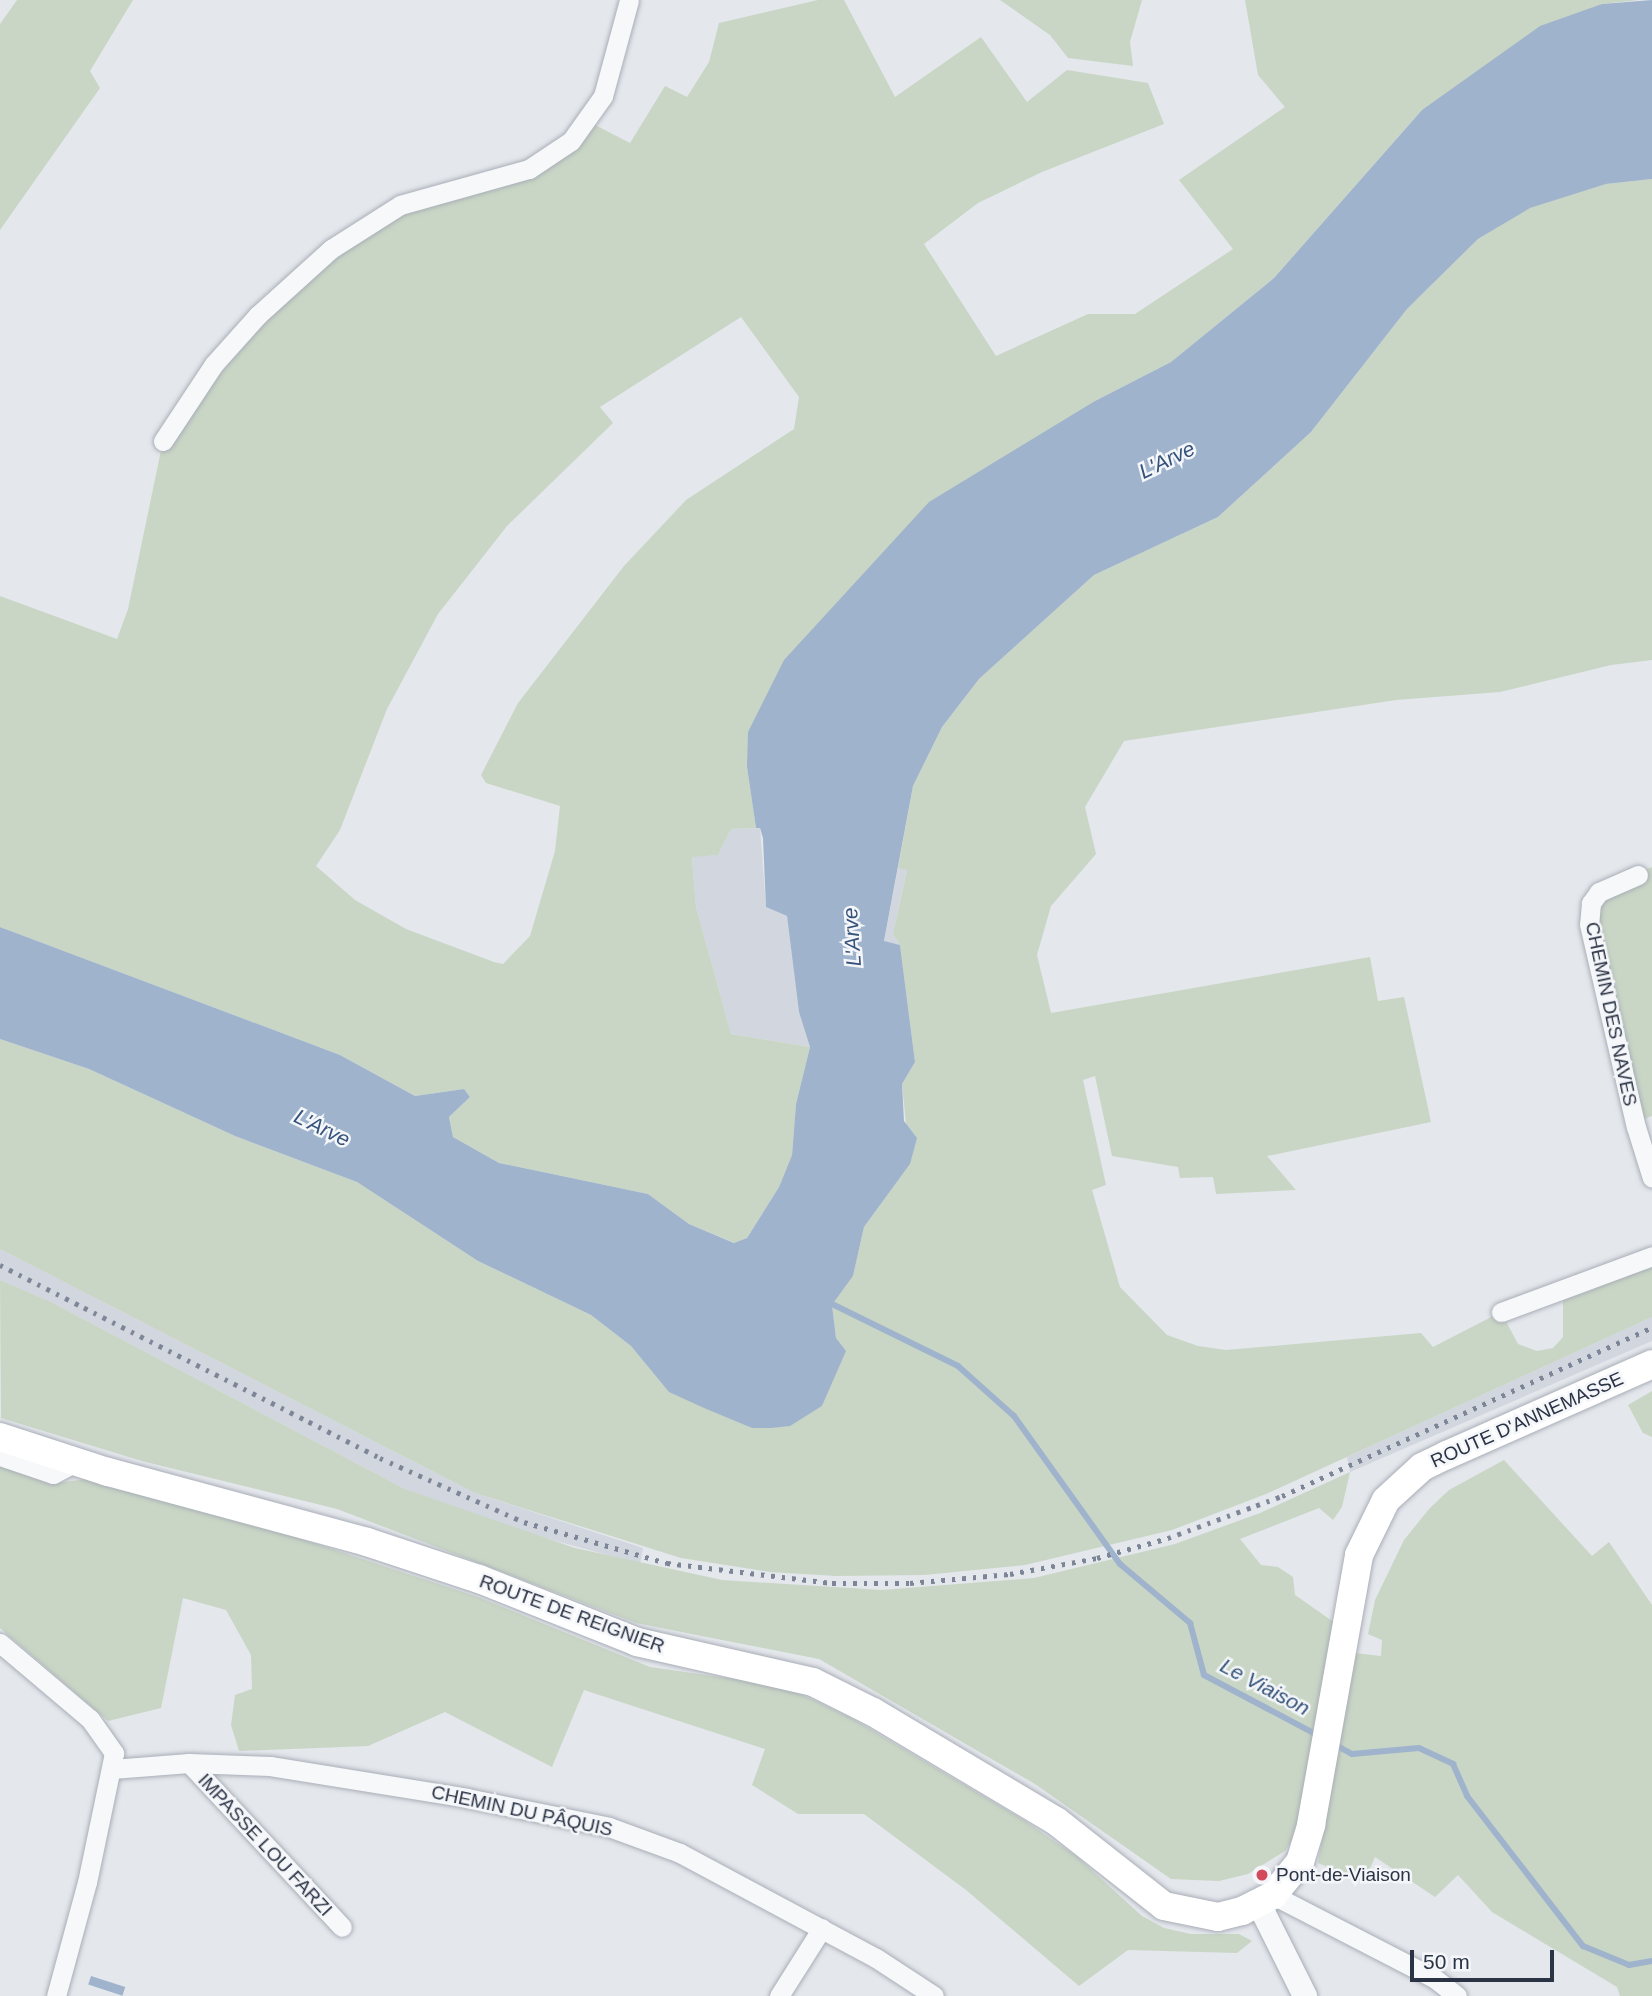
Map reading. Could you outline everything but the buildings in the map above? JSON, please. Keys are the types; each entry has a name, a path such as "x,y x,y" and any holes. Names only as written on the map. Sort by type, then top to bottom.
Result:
{"main road":[{"name":"ROUTE D'ANNEMASSE","path":"1266,1899 1294,1872 1311,1825 1346,1623 1367,1531 1386,1500 1407,1479 1447,1455 1652,1364"},
{"name":"ROUTE DE REIGNIER","path":"0,1437 76,1462 367,1542 479,1579 637,1642 813,1682 873,1712 1066,1827 1164,1906 1218,1917 1266,1899"}],"street":[{"path":"163,441 214,364 258,314 331,249 400,205 529,169 572,141 603,96 629,0"},
{"name":"CHEMIN DES NAVES","path":"1638,875 1599,892 1591,903 1589,923 1636,1127 1652,1178"},
{"path":"1501,1312 1652,1256"},
{"path":"0,1456 53,1474 76,1462"},
{"path":"0,1643 90,1719 112,1746 112,1769 56,1996"},
{"name":"CHEMIN DU PÂQUIS","path":"112,1769 189,1763 299,1770 604,1826 680,1853 822,1928 934,1996"},
{"name":"IMPASSE LOU FARZI","path":"189,1763 342,1927"},
{"path":"1266,1899 1305,1996"},
{"path":"1266,1899 1434,1978 1457,1996"},
{"path":"779,1996 822,1928"}],"shaded area":[{"path":"760,828 766,907 787,916 799,1012 810,1047 731,1034 696,907 692,856 718,855 731,829"},
{"path":"898,868 907,869 893,934 900,945 884,942"},
{"path":"0,1249 475,1493 643,1548 640,1564 491,1523 405,1489 49,1301 0,1280"},
{"path":"1652,1317 1652,1341 1350,1472 1347,1457"}],"green space":[{"path":"17,0 133,0 90,71 100,88 0,230 0,24"},
{"path":"818,0 844,0 895,97 981,37 1027,102 1067,70 1148,83 1164,124 1042,172 978,203 924,244 996,356 1088,314 1135,314 1233,249 1179,180 1285,107 1258,75 1245,0 1639,0 1602,4 1422,110 1274,278 1171,362 1095,401 747,767 756,828 731,829 718,855 692,857 696,907 731,1034 810,1047 796,1104 792,1155 779,1187 747,1238 735,1243 689,1224 648,1194 499,1163 453,1137 449,1117 470,1097 464,1089 415,1096 340,1055 0,927 0,596 117,639 128,609 163,441 176,440 188,412 278,305 331,257 388,221 443,200 534,177 580,146 595,125 630,143 665,86 687,97 709,62 719,23","holes":["741,317 799,397 794,429 686,500 624,566 518,703 481,775 486,783 560,806 555,851 530,936 503,964 406,929 355,900 316,866 340,830 387,709 438,614 507,526 613,423 600,407"]},
{"path":"1000,0 1142,0 1130,42 1133,66 1068,58 1050,35"},
{"path":"1652,179 1652,660 1611,665 1500,692 1396,700 1124,741 1085,807 1096,854 1051,906 1037,955 1051,1013 1370,957 1378,1001 1404,997 1431,1122 1267,1156 1296,1190 1216,1194 1213,1177 1180,1178 1178,1167 1112,1156 1095,1076 1083,1080 1106,1185 1092,1190 1120,1287 1167,1335 1198,1346 1226,1350 1421,1333 1433,1347 1501,1312 1518,1344 1537,1351 1553,1348 1563,1337 1563,1300 1595,1289 1588,1279 1652,1256 1652,1317 1266,1494 1172,1530 1025,1565 924,1575 836,1576 770,1572 681,1558 475,1493 0,1249 0,1039 89,1069 235,1136 357,1182 478,1261 591,1315 631,1346 669,1391 752,1428 790,1425 822,1406 845,1351 836,1338 832,1305 853,1276 864,1227 910,1164 902,1084 915,1062 900,945 893,934 907,870 898,868 913,786 942,727 979,679 1094,575 1218,517 1311,432 1407,309 1478,239 1529,208 1606,184"},
{"path":"1652,867 1652,1116 1635,1122 1589,924 1603,889"},
{"path":"0,1280 49,1301 405,1489 575,1548 722,1580 882,1590 1034,1578 1175,1544 1260,1513 1350,1472 1342,1507 1333,1520 1319,1508 1240,1539 1261,1565 1278,1567 1293,1577 1295,1595 1335,1623 1298,1830 1285,1851 1248,1874 1219,1881 1171,1879 1035,1784 819,1659 636,1623 337,1509 142,1461 1,1418"},
{"path":"1652,1391 1652,1437 1643,1433 1628,1405"},
{"path":"1504,1460 1592,1556 1609,1542 1652,1605 1652,1996 1620,1996 1617,1987 1492,1912 1458,1875 1435,1897 1375,1857 1364,1882 1318,1863 1354,1653 1381,1656 1382,1640 1368,1634 1375,1600 1404,1540 1429,1509 1449,1490"},
{"path":"0,1465 55,1483 88,1479 280,1532 478,1597 650,1667 761,1683 803,1695 853,1719 1025,1821 1076,1856 1142,1916 1164,1928 1191,1934 1239,1934 1252,1941 1237,1953 1128,1950 1079,1986 966,1890 864,1814 798,1814 752,1785 765,1749 584,1690 552,1767 445,1712 368,1746 239,1751 231,1725 235,1695 252,1689 251,1655 226,1610 183,1598 161,1708 108,1721 0,1628"}],"water":[{"name":"L'Arve","path":"1652,0 1652,179 1606,184 1530,208 1478,239 1407,309 1311,432 1218,517 1094,575 979,679 942,727 913,786 884,941 900,945 915,1062 902,1084 904,1121 917,1138 910,1164 864,1227 853,1276 832,1305 836,1338 846,1351 822,1406 790,1426 771,1428 752,1428 704,1408 669,1392 631,1346 591,1315 478,1261 357,1182 235,1136 89,1069 0,1039 0,927 340,1055 415,1096 464,1089 470,1097 449,1117 453,1137 499,1163 648,1194 689,1224 734,1243 747,1238 779,1187 792,1155 796,1104 810,1047 799,1012 787,916 766,907 763,838 760,828 756,828 747,767 748,732 784,660 929,502 1095,401 1171,362 1274,278 1422,110 1540,26 1602,4"},
{"path":"91,1976 125,1987 122,1996 88,1985"}],"waterway":[{"name":"Le Viaison","path":"828,1302 958,1366 1014,1416 1120,1564 1190,1623 1204,1675 1319,1736"},
{"name":"Le Viaison","path":"1332,1743 1352,1754 1419,1748 1453,1764 1467,1796 1583,1946 1629,1965 1652,1961"}],"railway":[{"path":"0,1265 380,1458 524,1522 667,1563 832,1583 910,1583 1010,1574 1097,1558 1168,1538 1282,1496 1652,1327"}],"place":[{"name":"Pont-de-Viaison","path":"1262,1875"}]}
